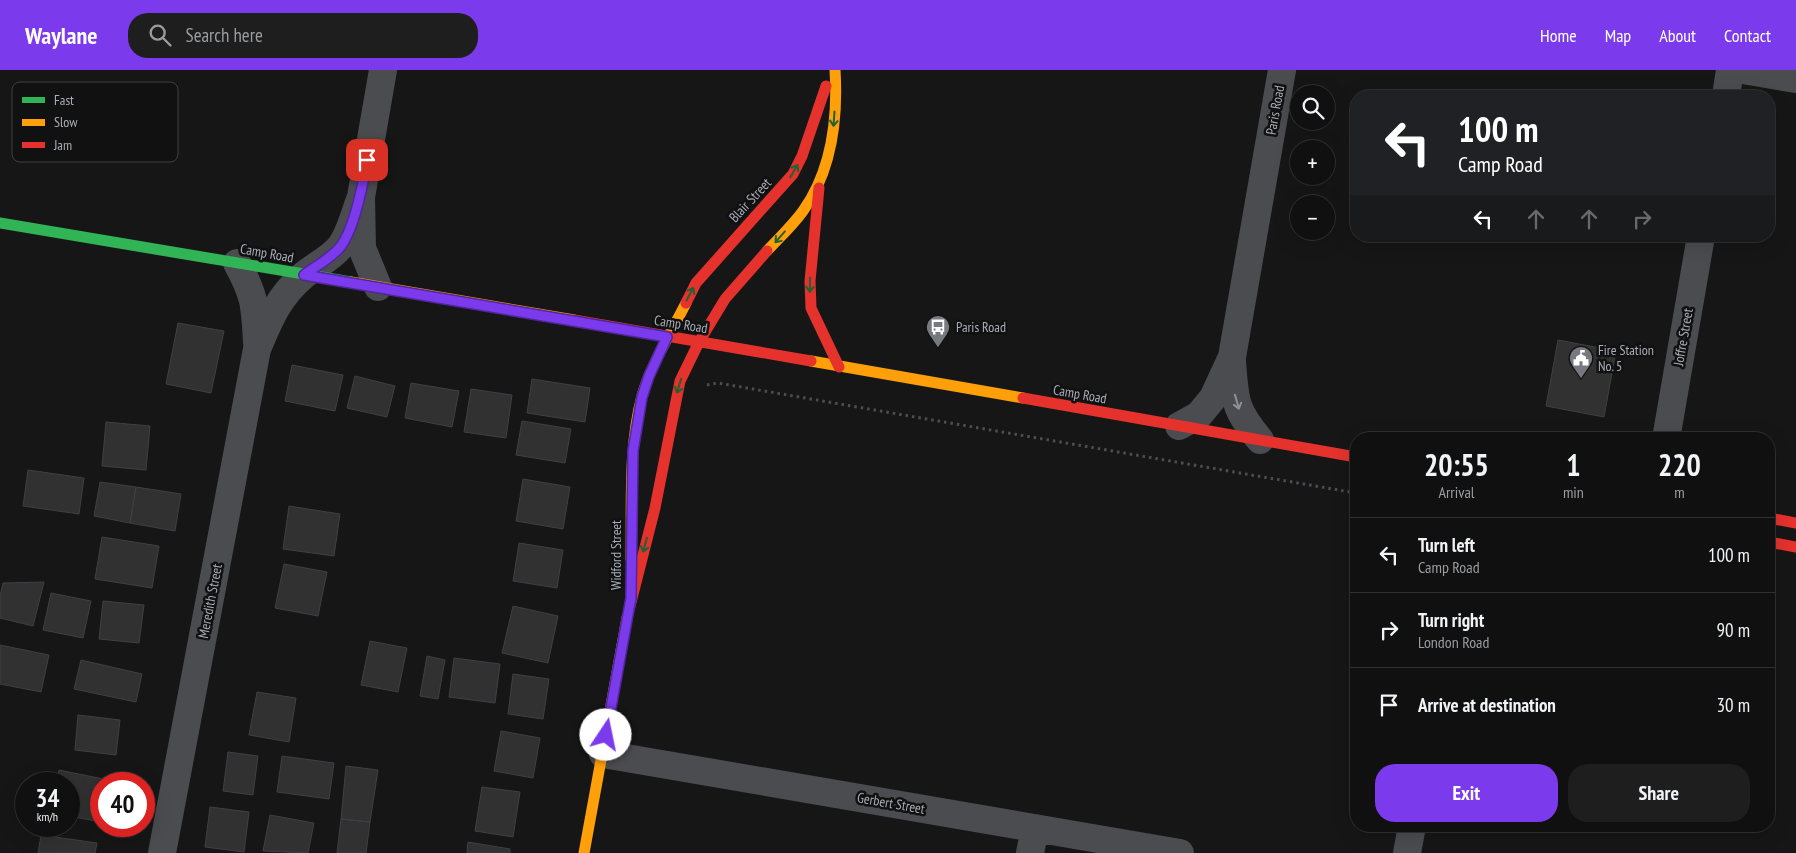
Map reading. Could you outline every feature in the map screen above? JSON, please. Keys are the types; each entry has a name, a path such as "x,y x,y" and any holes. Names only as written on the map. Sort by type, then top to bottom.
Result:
{"street":[{"path":"378,287 362,248 361,197 383,70"},
{"name":"Blair Street","path":"699,342 725,299 802,211 819,184 829,156 833,130 836,89 833,70"},
{"name":"Blair Street","path":"667,337 696,283 793,174 802,156 833,70"},
{"name":"Paris Road","path":"1260,440 1248,426 1235,402 1232,356 1282,70"},
{"path":"1727,90 1730,70"},
{"path":"1743,70 1796,79"},
{"name":"Blair Street","path":"819,184 810,281 811,308 839,367"},
{"name":"Meredith Street","path":"162,853 257,349 275,306 304,275 331,256 342,245 361,197"},
{"name":"Camp Road","path":"0,223 699,342 1350,456"},
{"name":"Joffre Street","path":"1667,432 1700,242"},
{"name":"Meredith Street","path":"237,263 251,289 255,303 257,349"},
{"name":"Widford Street","path":"631,598 633,451 642,397 649,376 667,337"},
{"name":"Widford Street","path":"584,853 631,598 654,508 680,381 699,342"},
{"name":"Paris Road","path":"1179,426 1199,415 1213,398 1232,356"},
{"path":"1775,519 1796,523"},
{"path":"1775,543 1796,547"},
{"name":"Gerbert Street","path":"603,754 1033,840 1180,853"},
{"path":"1407,853 1411,832"}],"path":[{"path":"680,381 712,386 718,383 1350,492"}],"building":[{"path":"178,323 224,331 211,393 166,384"},
{"name":"Fire Station No. 5","path":"1558,340 1616,351 1604,417 1546,406"},
{"path":"292,365 343,375 335,411 285,401"},
{"path":"355,376 395,386 387,417 347,408"},
{"path":"532,379 590,388 585,422 527,413"},
{"path":"411,383 459,391 452,427 405,418"},
{"path":"471,389 512,395 506,438 464,432"},
{"path":"522,421 571,429 565,463 516,455"},
{"path":"106,422 150,426 146,470 102,466"},
{"path":"28,470 84,478 79,514 23,506"},
{"path":"523,479 570,487 563,529 516,521"},
{"path":"100,482 136,487 130,523 94,516"},
{"path":"136,487 181,494 175,531 130,523"},
{"path":"289,506 340,514 334,556 283,549"},
{"path":"102,537 159,546 152,588 95,579"},
{"path":"519,543 563,550 557,588 513,581"},
{"path":"284,564 327,572 318,616 275,608"},
{"path":"44,582 33,626 0,618 0,596 3,583"},
{"path":"51,593 91,601 83,638 43,630"},
{"path":"103,601 144,605 139,643 99,639"},
{"path":"513,606 558,616 548,663 502,653"},
{"path":"370,641 407,648 398,692 361,685"},
{"path":"0,645 49,655 41,692 0,684"},
{"path":"427,656 445,660 438,699 420,696"},
{"path":"454,658 500,664 495,703 449,697"},
{"path":"81,660 142,674 136,702 74,689"},
{"path":"513,674 549,679 543,719 508,714"},
{"path":"257,692 296,698 289,742 249,735"},
{"path":"78,715 120,720 116,755 75,750"},
{"path":"501,731 540,738 533,778 494,771"},
{"path":"228,752 258,756 253,795 223,791"},
{"path":"282,756 334,763 329,799 277,792"},
{"path":"346,766 378,770 370,822 341,819"},
{"path":"80,774 90,776 90,820 80,818"},
{"path":"482,787 520,792 513,837 475,831"},
{"path":"210,807 249,812 244,852 205,847"},
{"path":"270,815 314,823 308,853 263,851"},
{"path":"341,819 370,822 366,853 337,853"},
{"path":"41,837 55,837 97,843 95,853 38,853"},
{"path":"468,842 510,849 510,853 467,853"}],"traffic: fast":[{"path":"0,223 351,282"}],"traffic: slow":[{"path":"767,251 803,211 821,178 827,161 834,125 835,70"},
{"path":"351,282 574,320"},
{"path":"631,559 633,456 642,396 651,372 686,303"},
{"path":"811,361 1023,398"},
{"path":"584,853 627,618"}],"traffic: jam":[{"path":"686,303 696,283 793,174 802,156 826,86"},
{"path":"819,188 810,281 811,308 839,367"},
{"path":"627,618 655,508 680,381 699,342 725,299 767,251"},
{"path":"574,320 811,361"},
{"path":"1023,398 1350,456"},
{"path":"1775,519 1796,523"},
{"path":"1775,543 1796,547"}],"place":[{"name":"Paris Road","path":"938,348"},
{"name":"Fire Station No. 5","path":"1581,379"}],"route":[{"path":"367,160 361,197 342,245 331,256 304,275 667,337 649,376 642,397 633,451 631,598 606,735"}]}
